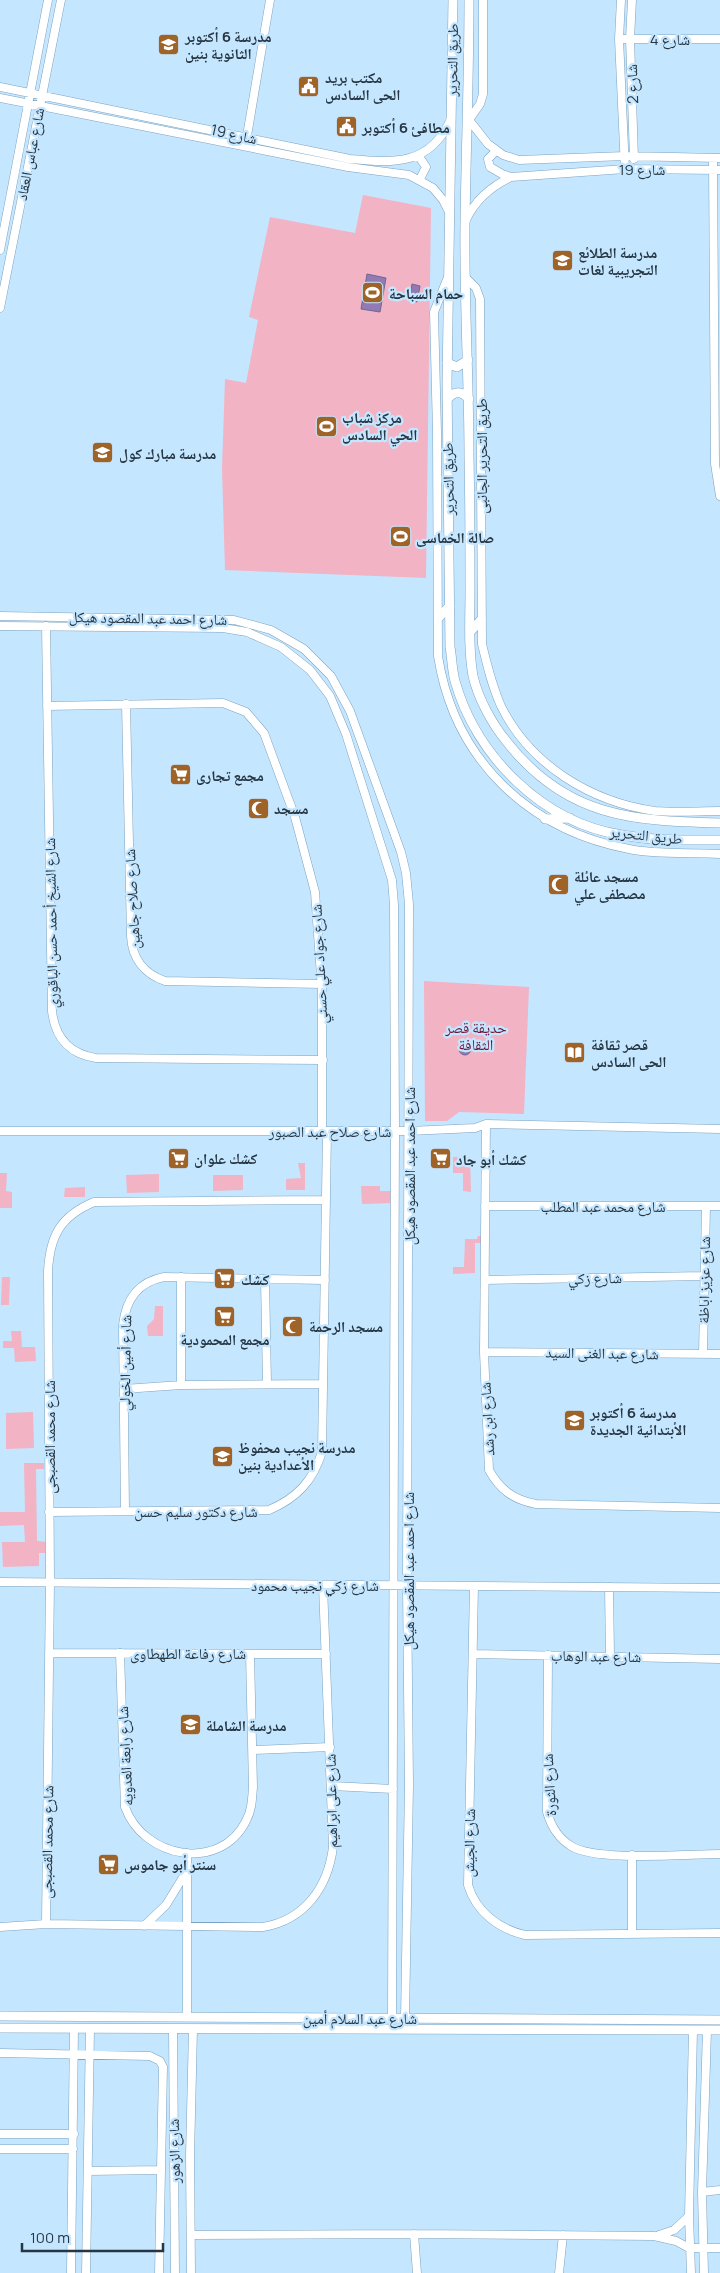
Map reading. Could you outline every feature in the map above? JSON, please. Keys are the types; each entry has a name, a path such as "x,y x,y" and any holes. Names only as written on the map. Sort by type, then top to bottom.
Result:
{"street":[{"name":"شارع عباس العقاد","path":"0,250 26,104 48,0"},
{"name":"شارع عباس العقاد","path":"0,308 61,0"},
{"path":"247,136 270,0"},
{"name":"طريق التحرير","path":"453,0 447,400 450,647 455,680 469,717 489,752 515,781 547,805 571,818 620,835 659,840 720,840"},
{"name":"طريق التحرير","path":"470,0 466,222 470,632 473,676 487,710 506,741 530,768 558,790 590,806 625,817 661,822 720,823"},
{"path":"469,120 480,104 484,94 483,0"},
{"name":"شارع 2","path":"621,0 619,39 625,169"},
{"name":"شارع 2","path":"632,0 630,39 634,169"},
{"name":"شارع 4","path":"619,39 720,39"},
{"name":"شارع 19","path":"0,87 247,136 349,163 391,162 418,155 441,137 451,119"},
{"name":"شارع 19","path":"0,98 40,107 409,174 420,179 439,194 450,214"},
{"name":"شارع 19","path":"469,120 480,137 496,151 519,160 625,156 717,158"},
{"path":"496,151 489,156 489,164 497,172 511,176"},
{"path":"418,155 424,160 426,167 420,179"},
{"path":"717,158 717,410 715,464 720,496"},
{"name":"شارع 19","path":"511,176 625,169 716,170"},
{"path":"466,222 480,198 511,176"},
{"path":"448,277 439,294 434,312 438,656 441,672 458,723 476,754 493,775 519,801 545,819 586,838 631,850 720,854"},
{"name":"طريق التحرير الجانبى","path":"467,279 476,288 480,299 482,644 489,676 502,706 519,734 540,758 566,779 594,795 625,806 657,811 720,811"},
{"path":"447,364 457,367 468,360"},
{"path":"447,400 451,394 458,392 469,399"},
{"path":"439,617 450,606"},
{"name":"شارع احمد عبد المقصود هيكل","path":"0,616 234,620 262,627 288,639 318,662 331,676 354,720 401,852 406,873 409,904 407,1586 409,1785 405,2019"},
{"path":"470,632 481,620"},
{"name":"شارع احمد عبد المقصود هيكل","path":"0,626 232,629 265,639 281,647 310,670 322,684 336,709 390,868 394,905 395,1131 392,2018"},
{"name":"شارع الشيخ أحمد حسن الباقوري","path":"46,626 52,1012 55,1029 64,1044 79,1054 96,1058 323,1060"},
{"path":"322,684 331,676"},
{"name":"شارع جواد علي حسني","path":"47,706 223,703 243,710 259,725 295,817 315,892 322,984 324,1132"},
{"name":"شارع صلاح جاهين","path":"126,704 131,936 136,959 148,973 165,981 322,984"},
{"path":"545,819 571,818"},
{"path":"394,905 409,904"},
{"name":"شارع صلاح عبد الصبور","path":"0,1131 409,1131 475,1128 486,1124 720,1129"},
{"name":"شارع ابن رشد","path":"486,1124 484,1352 490,1470 495,1481 512,1496 536,1504 720,1508"},
{"name":"شارع دكتور سليم حسن","path":"50,1512 269,1510 286,1502 309,1481 322,1452 326,1200 324,1132"},
{"name":"شارع محمد القصبجى","path":"46,1924 50,1582 49,1261 52,1242 63,1223 72,1214 94,1202 326,1200"},
{"name":"شارع محمد عبد المطلب","path":"485,1206 720,1206"},
{"name":"شارع عزيز اباظة","path":"703,1354 706,1206"},
{"name":"شارع زكي","path":"485,1280 704,1276"},
{"name":"شارع أمين الخولي","path":"125,1511 123,1325 129,1300 135,1292 149,1281 164,1277 325,1280"},
{"path":"181,1277 181,1385"},
{"path":"264,1279 267,1384"},
{"name":"شارع عبد الغنى السيد","path":"484,1352 720,1354"},
{"path":"124,1389 181,1385 323,1384"},
{"name":"شارع زكي نجيب محمود","path":"0,1582 720,1588"},
{"name":"شارع على ابراهيم","path":"0,1927 46,1924 263,1927 283,1922 303,1910 322,1887 331,1861 332,1786 323,1586"},
{"name":"شارع الجيش","path":"474,1586 468,1884 471,1896 489,1918 513,1932 535,1936 720,1933"},
{"path":"609,1586 610,1656"},
{"name":"شارع رفاعة الطهطاوى","path":"49,1653 326,1654"},
{"name":"شارع رابعة العدويه","path":"120,1653 125,1807 135,1828 145,1838 170,1851 187,1853 213,1849 226,1843 237,1834 246,1822 251,1808 253,1787 250,1654"},
{"name":"شارع عبد الوهاب","path":"473,1654 720,1659"},
{"name":"شارع الثورة","path":"548,1656 547,1812 555,1832 572,1847 595,1853 632,1855 720,1854"},
{"path":"252,1750 330,1747"},
{"path":"332,1786 393,1790"},
{"path":"187,1853 188,2017"},
{"path":"632,1855 632,1934"},
{"path":"144,1926 172,1897 186,1870"},
{"name":"شارع عبد السلام أمين","path":"0,2016 720,2020"},
{"path":"392,2018 392,2030"},
{"path":"405,2019 405,2030"},
{"name":"شارع عبد السلام أمين","path":"0,2028 720,2030"},
{"path":"71,2273 74,2029"},
{"path":"86,2273 90,2029"},
{"name":"شارع الزهور","path":"173,2029 176,2273"},
{"name":"شارع الزهور","path":"191,2273 193,2029"},
{"path":"691,2273 689,2216 693,2030"},
{"path":"704,2273 702,2192 707,2030"},
{"path":"0,2053 154,2057 162,2064 159,2273"},
{"path":"0,2134 74,2134"},
{"path":"21,2134 21,2149"},
{"path":"0,2149 74,2149"},
{"path":"88,2171 161,2170"},
{"path":"702,2192 720,2190"},
{"path":"72,2207 88,2207"},
{"path":"654,2236 674,2230 689,2216"},
{"path":"414,2234 417,2273"},
{"path":"191,2235 654,2236 676,2241 689,2248 720,2248"},
{"path":"559,2273 563,2235"}],"green space":[{"name":"مركز شباب الحي السادس","path":"363,195 431,208 426,578 225,570 222,469 225,379 246,383 258,320 249,317 270,217 355,233"},
{"name":"حديقة قصر الثقافة","path":"424,981 529,987 524,1114 459,1112 447,1121 425,1121"},
{"path":"453,1157 470,1157 471,1192 463,1191 463,1173 453,1173"},
{"path":"298,1163 305,1163 305,1190 286,1190 286,1179 301,1178"},
{"path":"0,1173 7,1173 6,1191 12,1192 12,1208 0,1208"},
{"path":"159,1174 159,1192 127,1193 126,1175"},
{"path":"213,1175 243,1175 243,1190 213,1191"},
{"path":"361,1186 380,1186 380,1191 392,1191 392,1203 362,1204"},
{"path":"85,1187 85,1197 64,1197 65,1188"},
{"path":"478,1236 483,1236 484,1243 475,1243 475,1273 453,1274 453,1267 464,1267 465,1239 477,1239"},
{"path":"2,1277 10,1277 9,1305 1,1305"},
{"path":"155,1306 163,1306 163,1336 148,1336 147,1326 154,1319"},
{"path":"11,1331 21,1331 22,1347 35,1347 36,1361 15,1362 14,1348 3,1348 3,1341 12,1341"},
{"path":"33,1412 34,1448 6,1449 6,1413"},
{"path":"24,1463 44,1463 44,1469 36,1469 37,1541 47,1542 47,1553 39,1553 39,1566 3,1567 2,1542 25,1542 24,1525 0,1526 0,1512 25,1512"}],"shaded area":[{"name":"حمام السباحة","path":"367,274 386,278 380,312 361,309"},
{"path":"412,284 420,286 417,302 409,300"},
{"path":"463,1043 467,1043 471,1049 467,1055 463,1055 459,1051 459,1047"}],"place":[{"name":"مدرسة 6 أكتوبر الثانوية بنين","path":"169,45"},
{"name":"مكتب بريد الحى السادس","path":"309,86"},
{"name":"مطافئ 6 أكتوبر","path":"346,127"},
{"name":"مدرسة الطلائع التجريبية لغات","path":"562,261"},
{"name":"حمام السباحة","path":"373,293"},
{"name":"مركز شباب الحي السادس","path":"326,426"},
{"name":"مدرسة مبارك كول","path":"103,453"},
{"name":"صالة الخماسى","path":"400,537"},
{"name":"مجمع تجارى","path":"180,775"},
{"name":"مسجد","path":"258,808"},
{"name":"مسجد عائلة مصطفى علي","path":"558,885"},
{"name":"قصر ثقافة الحى السادس","path":"575,1053"},
{"name":"كشك علوان","path":"178,1158"},
{"name":"كشك أبو جاد","path":"440,1159"},
{"name":"كشك","path":"225,1279"},
{"name":"مجمع المحمودية","path":"225,1316"},
{"name":"مسجد الرحمة","path":"293,1326"},
{"name":"مدرسة 6 أكتوبر الأبتدائية الجديدة","path":"574,1421"},
{"name":"مدرسة نجيب محفوظ الأعدادية بنين","path":"222,1456"},
{"name":"مدرسة الشاملة","path":"190,1725"},
{"name":"سنتر أبو جاموس","path":"108,1864"}]}
